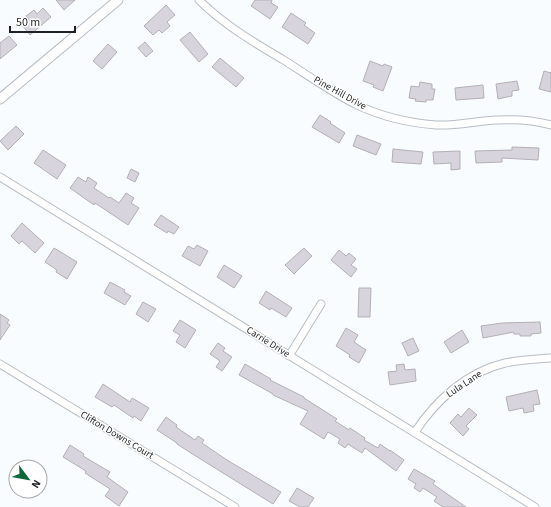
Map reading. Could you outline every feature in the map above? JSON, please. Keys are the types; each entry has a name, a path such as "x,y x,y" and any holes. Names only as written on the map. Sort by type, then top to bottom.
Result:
{"street":[{"path":"0,99 118,0"},
{"name":"Pine Hill Drive","path":"198,0 225,23 338,95 379,114 418,124 454,125 496,120 520,120 551,125"},
{"name":"Carrie Drive","path":"0,177 535,507"},
{"path":"289,356 321,304"},
{"name":"Lula Lane","path":"415,432 428,413 442,398 464,381 485,370 505,363 551,358"},
{"name":"Clifton Downs Court","path":"0,364 235,507"}],"building":[{"path":"56,0 75,0 64,10"},
{"path":"255,0 272,0 271,3 278,7 270,19 251,6"},
{"path":"166,5 175,15 167,22 170,26 162,33 159,30 153,35 144,26"},
{"path":"43,8 51,17 30,35 22,25 29,19 26,16 34,10 37,14"},
{"path":"291,13 306,23 304,25 315,33 308,44 282,27"},
{"path":"190,32 208,54 199,62 180,40"},
{"path":"9,36 17,45 0,59 0,43"},
{"path":"145,42 153,51 146,57 138,48"},
{"path":"108,44 117,52 102,69 93,61"},
{"path":"220,58 244,78 236,87 212,67"},
{"path":"370,61 383,66 384,64 392,67 383,91 373,87 374,85 363,81"},
{"path":"544,71 551,73 551,92 539,89"},
{"path":"517,81 519,90 512,91 512,96 498,99 496,84"},
{"path":"420,82 432,84 432,89 435,89 433,100 426,100 426,102 415,101 416,99 409,98 411,86 419,87"},
{"path":"483,85 484,98 456,100 455,88"},
{"path":"320,115 345,133 339,143 312,127"},
{"path":"16,126 24,134 8,150 0,141"},
{"path":"357,135 381,144 376,155 353,146"},
{"path":"512,147 539,148 538,160 502,158 502,162 476,163 475,151 512,150"},
{"path":"393,149 423,152 421,164 392,162"},
{"path":"43,150 66,165 57,179 34,163"},
{"path":"460,151 460,169 451,170 451,163 434,164 433,152"},
{"path":"131,169 139,173 135,182 127,178"},
{"path":"78,177 86,182 88,177 97,183 94,188 119,203 126,193 134,198 131,203 139,208 128,225 95,203 94,205 70,188"},
{"path":"161,215 179,227 174,234 168,231 167,233 154,225"},
{"path":"22,223 44,243 35,253 22,241 19,244 11,236"},
{"path":"197,245 208,251 200,266 182,256 188,246 194,249"},
{"path":"54,248 77,262 67,279 45,262"},
{"path":"304,248 312,256 294,274 285,265"},
{"path":"339,250 346,256 349,253 356,259 351,265 357,269 351,277 331,260"},
{"path":"224,265 242,276 234,288 217,277"},
{"path":"110,282 125,290 124,292 131,296 125,305 104,293"},
{"path":"359,288 371,288 370,317 358,317"},
{"path":"266,291 292,308 286,317 259,303"},
{"path":"143,302 156,309 148,322 136,314"},
{"path":"0,314 9,320 7,323 10,325 0,340"},
{"path":"180,320 196,330 185,348 176,342 180,335 173,331"},
{"path":"540,322 541,333 531,334 531,336 520,336 520,334 514,334 514,332 483,338 481,326 502,323"},
{"path":"346,328 358,335 354,342 366,350 359,363 336,346"},
{"path":"462,330 469,342 451,353 444,342"},
{"path":"413,338 419,351 408,356 402,343"},
{"path":"218,343 225,348 223,351 232,357 222,371 216,367 220,361 210,354"},
{"path":"245,364 271,379 270,380 304,397 337,419 335,421 349,430 350,428 365,438 364,440 378,448 380,444 404,460 396,471 365,448 362,453 348,444 345,448 338,443 340,439 328,432 324,439 300,424 308,411 273,395 239,375"},
{"path":"404,364 405,370 415,369 416,381 390,385 388,372 397,371 396,365"},
{"path":"103,384 130,402 132,398 149,408 141,421 134,416 133,418 114,405 112,407 95,397"},
{"path":"537,390 540,404 533,405 534,411 524,413 523,408 509,411 506,397"},
{"path":"469,408 477,415 466,426 469,429 463,436 450,423 458,414 461,417"},
{"path":"166,417 177,425 176,427 195,440 198,436 204,440 202,443 227,460 281,492 273,504 157,430"},
{"path":"70,445 84,454 83,456 110,472 107,477 128,492 119,506 105,496 110,489 85,473 86,471 63,457"},
{"path":"414,469 435,481 433,484 466,507 443,507 434,501 437,497 423,488 420,492 414,488 416,484 408,479"},
{"path":"297,488 314,498 308,507 300,507 289,501"}]}
